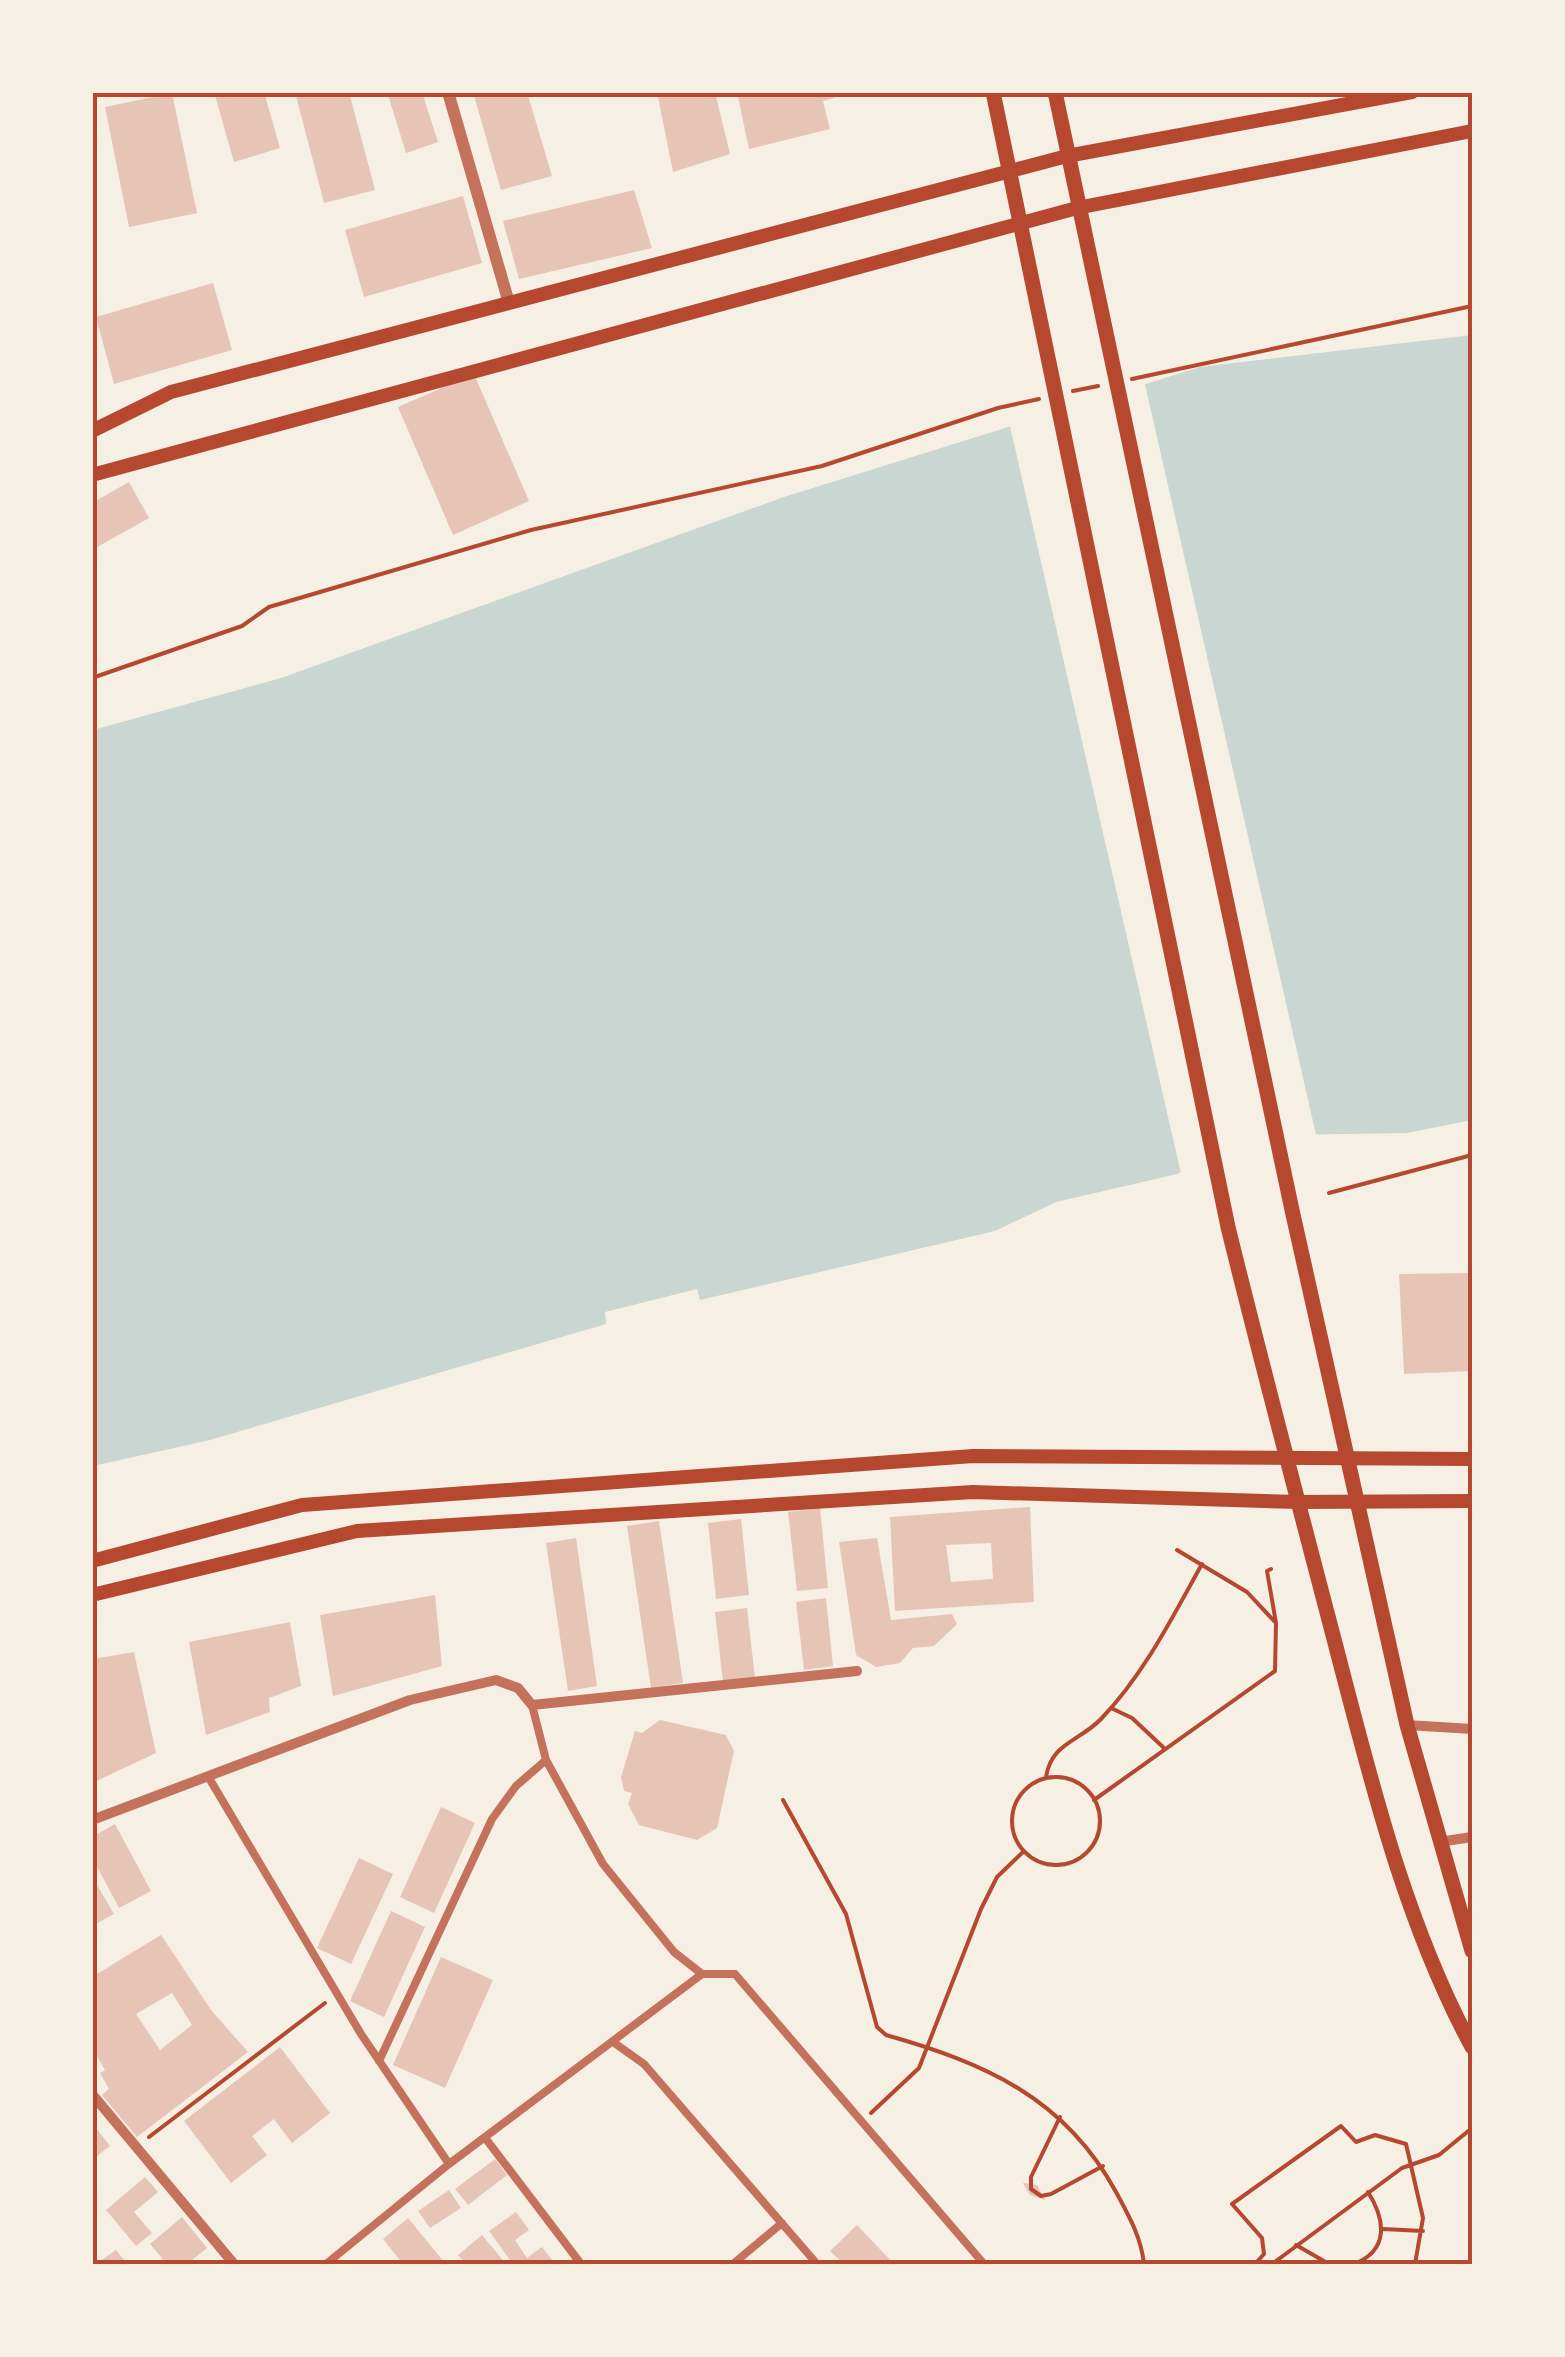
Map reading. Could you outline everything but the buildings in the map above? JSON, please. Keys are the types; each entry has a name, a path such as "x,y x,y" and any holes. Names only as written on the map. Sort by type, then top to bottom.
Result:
{"main road":[{"path":"993,92 1228,1227 1391,1846 1438,1983 1472,2047"},
{"path":"1054,92 1292,1210 1407,1725 1472,1951"},
{"path":"92,431 171,392 1012,170 1067,156 1412,92"},
{"path":"92,475 1077,208 1472,131"},
{"path":"92,1561 302,1505 973,1456 1472,1459"},
{"path":"92,1595 357,1531 973,1492 1298,1502 1472,1501"}],"street":[{"path":"448,92 509,303"},
{"path":"532,1705 857,1671"},
{"path":"92,1820 410,1700 496,1680 518,1688 532,1705 546,1760 604,1864 674,1952 702,1974"},
{"path":"1407,1725 1472,1728"},
{"path":"379,2060 492,1819 516,1786 546,1760"},
{"path":"209,1778 336,1994 449,2164"},
{"path":"1438,1842 1472,1837"},
{"path":"326,2264 449,2164 486,2140 702,1974 735,1974 984,2264"},
{"path":"613,2042 644,2064 817,2264"},
{"path":"92,2094 234,2264"},
{"path":"486,2140 581,2264"},
{"path":"733,2264 782,2223"}],"path":[{"path":"1122,381 1472,306"},
{"path":"1068,392 1104,384"},
{"path":"92,678 242,626 269,607 475,546 735,482 822,466 998,408 1051,396"},
{"path":"1329,1193 1472,1155"},
{"path":"1177,1550 1248,1592 1276,1623"},
{"path":"1045,1779 1056,1750 1094,1727 1111,1708 1155,1647 1202,1564"},
{"path":"1094,1800 1275,1671 1276,1623 1267,1570 1272,1570"},
{"path":"1111,1708 1132,1718 1164,1748"},
{"path":"1045,1779 1070,1780 1094,1800 1100,1826 1083,1856 1072,1862 1046,1864 1024,1850 1013,1826 1013,1813 1024,1791 1045,1779"},
{"path":"783,1800 846,1914 877,2027 886,2035 1024,2088 1060,2117 1103,2166 1132,2219 1144,2264"},
{"path":"864,2118 908,2083 928,2048 968,1938 997,1877 1024,1850"},
{"path":"136,2147 336,1994"},
{"path":"1060,2117 1031,2178 1031,2189 1041,2196 1050,2194 1103,2166"},
{"path":"1256,2264 1264,2254 1262,2238 1232,2204 1341,2126 1356,2142 1375,2135 1406,2144 1423,2231 1415,2264"},
{"path":"1272,2264 1368,2192 1439,2156 1472,2128"},
{"path":"1359,2264 1377,2247 1383,2230 1381,2214 1368,2192"},
{"path":"1383,2230 1423,2231"},
{"path":"1296,2245 1329,2264"}],"shaded area":[{"path":"1472,335 1472,1120 1407,1133 1278,1135 1177,1174 1056,1202 995,1231 700,1300 697,1289 605,1312 606,1324 210,1440 93,1466 93,730 281,678 784,497 1200,367"}],"pier":[{"path":"1144,380 1317,1139 1279,1140 1182,1178 1009,422"}]}
